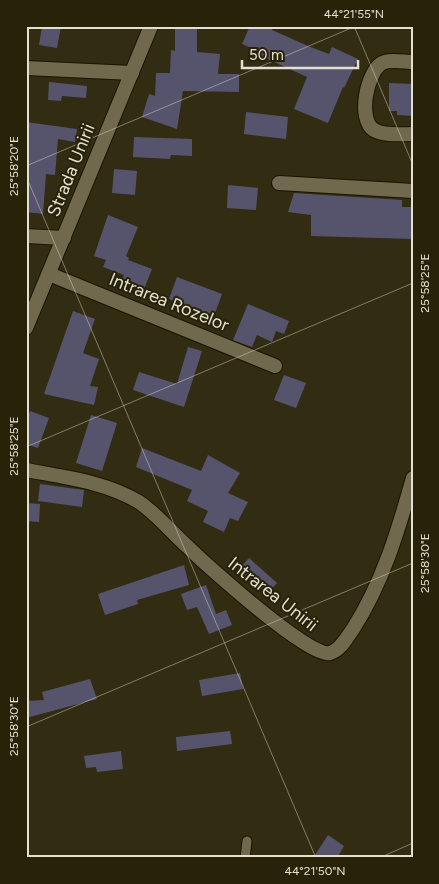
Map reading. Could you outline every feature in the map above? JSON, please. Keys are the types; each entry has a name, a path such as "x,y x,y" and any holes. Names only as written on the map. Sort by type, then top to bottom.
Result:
{"street":[{"name":"Strada Unirii","path":"26,328 151,26"},
{"path":"413,62 387,62 379,65 371,82 364,110 369,125 376,132 413,134"},
{"path":"26,68 132,72"},
{"path":"279,183 413,191"},
{"path":"26,236 64,238"},
{"name":"Intrarea Rozelor","path":"49,274 275,366"},
{"name":"Intrarea Unirii","path":"26,470 100,486 136,501 156,516 225,581 291,635 319,653 327,654 335,651 346,639 375,590 390,553 413,478"}],"lane":[{"path":"246,858 247,841"}],"building":[{"path":"42,26 61,26 57,48 39,45"},
{"path":"175,26 197,26 197,52 220,54 218,74 239,74 239,92 183,91 177,129 142,117 149,94 155,96 156,73 170,73 171,50 175,51"},
{"path":"250,26 274,26 272,30 308,46 329,54 332,47 358,59 343,87 328,123 294,109 307,77 250,51 251,48 242,44"},
{"path":"49,82 87,86 86,98 62,96 61,101 48,100"},
{"path":"389,83 413,84 413,116 397,115 397,111 389,111"},
{"path":"246,112 288,117 286,139 244,134"},
{"path":"26,122 77,129 75,142 58,139 55,175 46,174 43,214 26,212"},
{"path":"134,137 192,139 192,156 171,155 170,159 133,157"},
{"path":"114,169 137,171 135,195 112,193"},
{"path":"228,185 258,188 256,210 227,208"},
{"path":"294,193 402,200 402,207 413,207 413,239 311,236 311,215 288,212"},
{"path":"108,215 138,227 126,256 129,258 128,260 152,269 144,289 122,281 124,275 103,267 106,260 94,256"},
{"path":"177,277 222,294 214,316 169,299"},
{"path":"248,304 289,321 284,334 276,331 272,342 257,335 252,347 233,340"},
{"path":"73,311 95,319 83,353 99,359 90,386 98,387 94,405 44,394"},
{"path":"188,347 202,351 184,407 133,390 139,372 177,384"},
{"path":"284,375 306,383 296,408 274,400"},
{"path":"30,411 49,418 38,448 26,444 26,422"},
{"path":"91,415 117,423 102,471 76,463"},
{"path":"142,448 201,471 208,455 240,473 228,493 248,502 238,521 230,518 224,532 203,522 208,511 187,501 192,490 136,467"},
{"path":"40,484 84,490 82,507 38,501"},
{"path":"26,503 40,504 39,522 26,521"},
{"path":"249,558 277,583 267,594 238,570"},
{"path":"184,565 189,585 137,600 138,604 105,615 98,594"},
{"path":"206,585 216,614 226,610 232,625 209,634 197,607 187,610 181,594"},
{"path":"240,673 243,689 202,696 199,680"},
{"path":"90,679 97,699 26,718 26,701 44,700 42,692"},
{"path":"230,731 232,744 177,751 176,737"},
{"path":"121,751 123,769 97,772 96,767 86,768 84,756"},
{"path":"328,835 344,846 337,858 313,858"}]}
